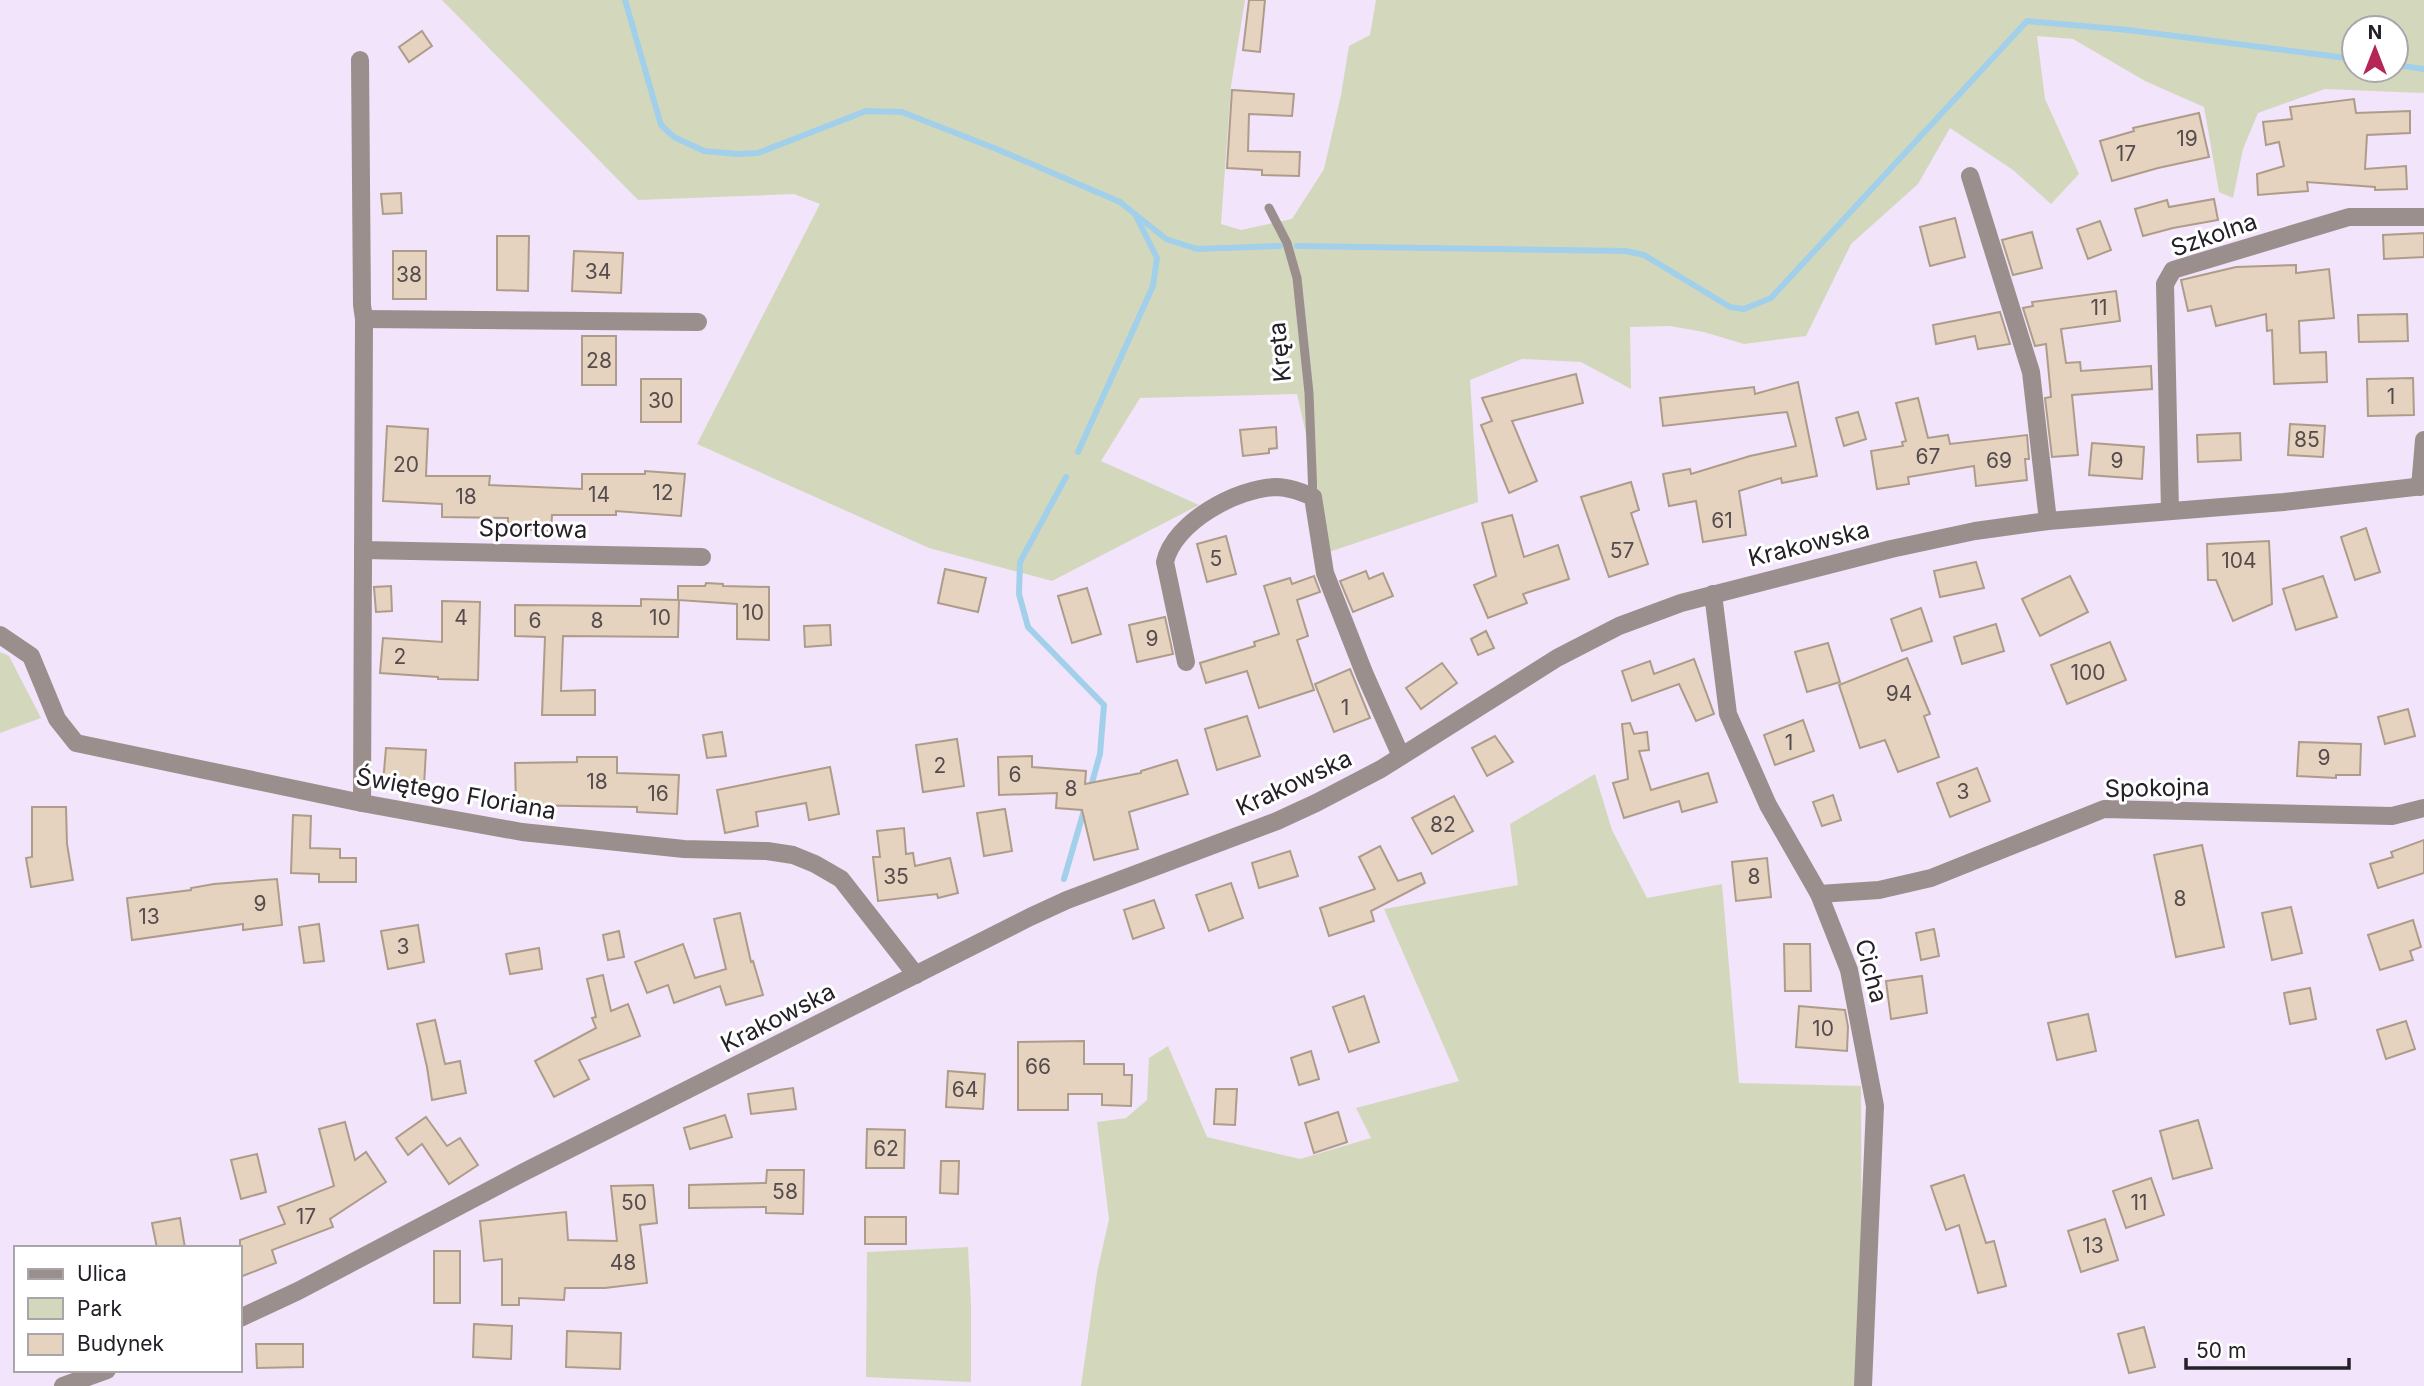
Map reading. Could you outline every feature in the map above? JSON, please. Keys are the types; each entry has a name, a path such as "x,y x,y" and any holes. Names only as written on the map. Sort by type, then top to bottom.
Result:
{"street":[{"path":"360,60 364,319 362,803"},
{"path":"1970,176 2031,372 2048,521"},
{"name":"Szkolna","path":"2170,511 2165,284 2174,270 2349,217 2424,217"},
{"path":"364,319 698,322"},
{"path":"2422,486 2424,440"},
{"name":"Krakowska","path":"242,1317 298,1291 524,1172 1067,900 1277,821 1346,788 1524,677 1590,640 1649,614 1713,594 1934,538 1987,528 2422,486"},
{"path":"1186,662 1165,562 1168,548 1195,518 1254,491 1276,487 1293,489 1313,497"},
{"name":"Kręta","path":"1313,497 1325,573 1365,675 1401,756"},
{"name":"Sportowa","path":"363,550 702,557"},
{"name":"Cicha","path":"1713,594 1728,714 1768,805 1819,894 1849,970 1875,1106 1863,1386"},
{"name":"Świętego Floriana","path":"0,635 31,656 57,719 76,743 362,803 523,832 684,849 767,851 793,855 841,879 916,975"},
{"name":"Spokojna","path":"1819,894 1879,890 1931,878 2105,809 2392,816 2424,808"},
{"path":"63,1386 102,1372"}],"lane":[{"name":"Kręta","path":"1269,208 1287,243 1297,278 1309,393 1313,497"}],"green space":[{"path":"442,0 1245,0 1231,86 1221,224 1241,230 1292,219 1324,169 1349,46 1370,35 1376,0 2424,0 2424,93 2325,89 2258,113 2243,149 2233,198 2219,192 2204,107 2145,81 2073,39 2037,36 2045,99 2079,174 2051,204 2013,170 1950,128 1918,184 1851,244 1806,336 1744,344 1704,332 1670,326 1630,327 1631,389 1581,362 1522,359 1470,380 1478,502 1329,552 1297,394 1140,398 1101,461 1199,505 1052,581 929,548 697,444 820,204 794,194 638,200"},
{"path":"0,652 9,656 41,718 0,733"},
{"path":"1595,774 1612,830 1647,898 1722,884 1739,1083 1861,1086 1862,1331 1856,1386 1081,1386 1097,1273 1109,1219 1097,1122 1126,1118 1147,1100 1149,1058 1168,1046 1207,1137 1300,1159 1371,1138 1356,1108 1459,1081 1384,909 1518,885 1510,824"},
{"path":"968,1247 971,1382 866,1377 867,1252"}],"building":[{"path":"1249,0 1265,0 1260,52 1243,50"},
{"path":"422,31 432,46 409,62 399,47"},
{"path":"1232,90 1294,94 1292,116 1249,114 1248,151 1300,152 1299,176 1262,175 1262,170 1227,168"},
{"path":"2354,99 2356,113 2410,111 2410,133 2367,135 2365,169 2406,166 2407,189 2375,190 2375,187 2307,182 2308,191 2258,195 2257,174 2284,166 2279,142 2266,145 2263,122 2292,119 2290,107"},
{"path":"2199,113 2209,157 2112,181 2100,141 2134,131 2133,128"},
{"path":"401,193 402,213 383,214 381,194"},
{"path":"2214,199 2218,220 2143,236 2135,209 2167,200 2169,207"},
{"path":"1955,218 1965,257 1930,266 1920,227"},
{"path":"2100,221 2111,250 2088,259 2077,229"},
{"path":"2032,232 2042,268 2013,275 2002,240"},
{"path":"2424,233 2424,257 2384,259 2383,235"},
{"path":"497,236 529,236 528,291 497,290"},
{"path":"393,251 426,251 426,299 393,299"},
{"path":"574,251 623,253 621,293 572,291"},
{"path":"2296,265 2296,273 2329,269 2334,318 2299,321 2300,353 2326,352 2327,382 2274,384 2272,330 2267,331 2266,314 2216,326 2211,306 2188,311 2181,280 2236,267"},
{"path":"2116,291 2120,321 2061,329 2066,363 2080,362 2081,371 2151,366 2152,389 2072,395 2078,455 2052,457 2045,398 2051,397 2046,344 2035,346 2023,308 2033,306 2032,302"},
{"path":"2000,312 2010,344 1978,349 1975,336 1936,344 1933,325"},
{"path":"2407,314 2408,341 2359,342 2358,315"},
{"path":"582,336 616,336 616,385 582,385"},
{"path":"1576,374 1583,403 1512,421 1537,481 1509,493 1481,425 1492,421 1482,398"},
{"path":"2413,378 2414,415 2368,416 2367,379"},
{"path":"641,379 681,379 681,422 641,422"},
{"path":"1798,382 1817,476 1782,483 1781,478 1739,491 1746,535 1703,542 1696,501 1669,506 1663,474 1690,469 1691,474 1750,456 1796,446 1787,412 1663,426 1660,398 1754,387 1755,394"},
{"path":"1918,398 1928,438 1948,435 1950,444 2027,435 2027,480 1976,486 1974,466 1908,477 1909,484 1877,489 1871,451 1903,446 1902,442 1906,441 1896,403"},
{"path":"1858,412 1866,439 1844,446 1836,418"},
{"path":"2290,424 2325,426 2323,457 2288,455"},
{"path":"387,426 428,429 426,476 490,476 489,485 582,489 582,474 645,474 645,471 685,474 681,516 616,511 616,515 552,515 551,531 508,529 508,518 442,517 442,504 383,501"},
{"path":"1276,427 1277,448 1269,449 1269,453 1243,456 1240,430"},
{"path":"2240,433 2241,460 2198,462 2197,435"},
{"path":"2092,443 2144,447 2142,479 2089,475"},
{"path":"1631,482 1639,510 1631,513 1648,564 1609,577 1581,497"},
{"path":"1512,515 1524,557 1558,545 1569,579 1523,594 1527,603 1488,618 1474,585 1496,576 1482,523"},
{"path":"2366,528 2380,572 2355,580 2341,537"},
{"path":"1226,536 1236,574 1207,582 1197,544"},
{"path":"2269,541 2272,604 2233,621 2216,580 2208,580 2207,544"},
{"path":"1976,562 1984,588 1940,597 1934,571"},
{"path":"945,569 986,578 978,612 938,603"},
{"path":"1366,571 1369,579 1383,573 1393,596 1353,612 1340,581"},
{"path":"1314,576 1320,592 1297,600 1308,636 1297,640 1314,690 1259,708 1247,671 1206,683 1200,663 1255,646 1254,642 1279,634 1264,586 1290,578 1292,584"},
{"path":"2070,576 2088,612 2040,636 2022,599"},
{"path":"2323,576 2337,617 2296,630 2283,589"},
{"path":"706,583 769,587 769,640 737,639 737,604 679,600 678,637 563,636 561,691 595,690 595,715 542,715 545,637 515,636 515,605 641,606 641,599 678,600 678,586 705,586"},
{"path":"391,586 392,611 376,612 374,587"},
{"path":"1087,588 1101,634 1072,643 1058,596"},
{"path":"442,601 480,602 478,680 380,673 383,638 442,642"},
{"path":"1921,608 1932,641 1902,651 1891,619"},
{"path":"1165,617 1173,654 1137,662 1129,625"},
{"path":"1996,624 2004,651 1962,664 1954,637"},
{"path":"830,625 831,645 805,647 804,626"},
{"path":"1486,631 1494,648 1478,655 1471,639"},
{"path":"2110,642 2126,680 2067,704 2051,665"},
{"path":"1828,643 1840,682 1807,692 1795,652"},
{"path":"1907,658 1930,714 1924,716 1939,757 1898,772 1885,740 1860,748 1839,685"},
{"path":"1694,659 1714,714 1696,721 1679,684 1632,701 1622,671 1650,661 1654,674"},
{"path":"1442,663 1457,683 1421,709 1406,688"},
{"path":"1350,669 1370,718 1334,732 1315,684"},
{"path":"2408,709 2415,736 2385,744 2378,717"},
{"path":"1247,716 1260,756 1217,770 1205,729"},
{"path":"1803,720 1814,751 1775,765 1764,735"},
{"path":"1630,723 1634,734 1647,732 1649,750 1639,751 1651,790 1708,773 1717,802 1682,812 1679,801 1624,818 1613,783 1628,779 1622,724"},
{"path":"722,732 726,756 707,758 703,735"},
{"path":"1495,736 1513,762 1487,776 1472,748"},
{"path":"957,739 964,786 923,792 916,745"},
{"path":"2299,742 2361,744 2360,775 2336,775 2336,778 2297,776"},
{"path":"386,748 426,750 424,786 383,783"},
{"path":"1032,756 1032,767 1086,771 1085,784 1141,773 1177,760 1188,794 1129,812 1138,849 1094,860 1082,810 1056,808 1057,793 999,795 998,757"},
{"path":"577,757 617,757 617,773 679,775 677,814 637,812 637,807 516,805 515,763 577,762"},
{"path":"830,767 839,814 809,820 806,803 756,812 758,826 725,833 717,790"},
{"path":"1977,768 1990,801 1950,817 1937,783"},
{"path":"1833,795 1841,820 1822,826 1813,802"},
{"path":"1454,796 1473,831 1432,854 1412,818"},
{"path":"32,807 66,807 67,844 73,880 31,887 26,858 32,857"},
{"path":"1005,809 1012,851 984,856 977,813"},
{"path":"293,815 311,816 310,848 340,849 340,858 356,858 356,882 319,882 319,874 291,873"},
{"path":"904,828 906,854 913,853 915,866 950,858 958,893 938,898 937,894 878,901 873,857 880,857 877,831"},
{"path":"2424,840 2424,873 2378,888 2370,864 2393,857 2391,852"},
{"path":"2202,845 2224,947 2176,957 2154,855"},
{"path":"1380,846 1398,881 1421,873 1425,883 1371,911 1374,921 1329,936 1320,908 1375,889 1359,857"},
{"path":"1290,851 1298,876 1259,888 1252,863"},
{"path":"1767,858 1771,897 1736,901 1732,862"},
{"path":"277,879 282,925 243,930 243,924 132,940 127,898 191,890 214,884"},
{"path":"1231,883 1243,918 1209,931 1196,895"},
{"path":"1154,900 1164,928 1133,939 1124,910"},
{"path":"2291,907 2302,953 2272,960 2262,913"},
{"path":"740,913 751,962 753,961 763,995 726,1005 720,986 674,1003 668,985 647,993 635,962 683,944 695,978 726,969 714,919"},
{"path":"2413,920 2421,947 2410,951 2413,960 2380,970 2368,935"},
{"path":"319,924 324,961 304,963 299,927"},
{"path":"418,925 424,962 388,969 381,931"},
{"path":"1934,929 1939,956 1921,960 1916,933"},
{"path":"619,931 624,957 608,960 603,935"},
{"path":"1784,944 1810,944 1811,991 1785,991"},
{"path":"539,948 542,969 510,974 506,954"},
{"path":"603,975 611,1011 628,1004 640,1036 579,1060 589,1079 554,1097 535,1061 596,1028 592,1018 596,1017 587,979"},
{"path":"1922,976 1927,1013 1891,1019 1886,981"},
{"path":"2310,988 2316,1019 2290,1024 2284,993"},
{"path":"1364,996 1379,1042 1349,1052 1333,1007"},
{"path":"1799,1006 1845,1010 1848,1027 1847,1051 1796,1047"},
{"path":"2088,1014 2096,1051 2057,1060 2048,1023"},
{"path":"435,1020 445,1064 460,1061 466,1093 432,1100 417,1024"},
{"path":"2406,1021 2415,1049 2386,1059 2377,1030"},
{"path":"1084,1041 1084,1064 1124,1064 1124,1075 1132,1075 1131,1106 1102,1105 1102,1094 1068,1094 1068,1110 1018,1110 1018,1042"},
{"path":"1311,1051 1319,1079 1299,1085 1291,1058"},
{"path":"948,1071 985,1074 983,1109 946,1107"},
{"path":"793,1088 796,1109 751,1114 748,1094"},
{"path":"1216,1089 1237,1089 1235,1125 1214,1124"},
{"path":"1338,1112 1347,1142 1314,1153 1305,1123"},
{"path":"725,1115 732,1137 690,1149 684,1128"},
{"path":"426,1117 447,1146 460,1138 478,1165 449,1184 422,1144 408,1155 396,1138"},
{"path":"2198,1120 2212,1168 2173,1179 2160,1131"},
{"path":"345,1122 355,1160 366,1152 386,1182 330,1219 333,1227 272,1250 276,1263 242,1276 240,1240 285,1224 278,1207 334,1186 319,1129"},
{"path":"867,1129 905,1130 904,1168 866,1168"},
{"path":"257,1154 266,1192 241,1199 231,1160"},
{"path":"941,1161 959,1161 958,1194 940,1193"},
{"path":"767,1170 804,1170 803,1214 766,1213 766,1207 689,1208 689,1185 766,1183"},
{"path":"1964,1175 1986,1243 1994,1241 2006,1286 1978,1293 1959,1225 1946,1230 1931,1186"},
{"path":"2151,1178 2164,1215 2126,1228 2113,1191"},
{"path":"653,1185 657,1223 640,1225 647,1283 605,1288 565,1288 564,1300 519,1298 519,1305 502,1305 502,1259 484,1261 480,1221 566,1212 568,1240 617,1241 611,1186"},
{"path":"865,1217 906,1217 906,1244 865,1244"},
{"path":"180,1218 185,1246 157,1246 152,1223"},
{"path":"2105,1219 2118,1260 2081,1272 2068,1231"},
{"path":"434,1251 460,1251 460,1303 434,1303"},
{"path":"474,1324 512,1326 511,1359 473,1357"},
{"path":"2144,1327 2155,1367 2129,1373 2118,1334"},
{"path":"567,1331 621,1333 620,1369 566,1367"},
{"path":"256,1344 303,1344 303,1367 257,1368"}],"waterway":[{"path":"625,0 661,125 674,137 704,151 758,153 866,111 902,112 1120,202 1166,239 1197,249 1280,246"},
{"path":"1297,246 1626,251 1644,255 1730,307 1744,309 1771,298 2027,21 2128,30 2340,57"},
{"path":"2410,67 2424,69"},
{"path":"1078,452 1153,286 1157,258 1136,216"},
{"path":"1066,477 1020,562 1019,594 1028,627 1104,705 1100,754 1090,790"},
{"path":"1064,879 1085,807"}]}
